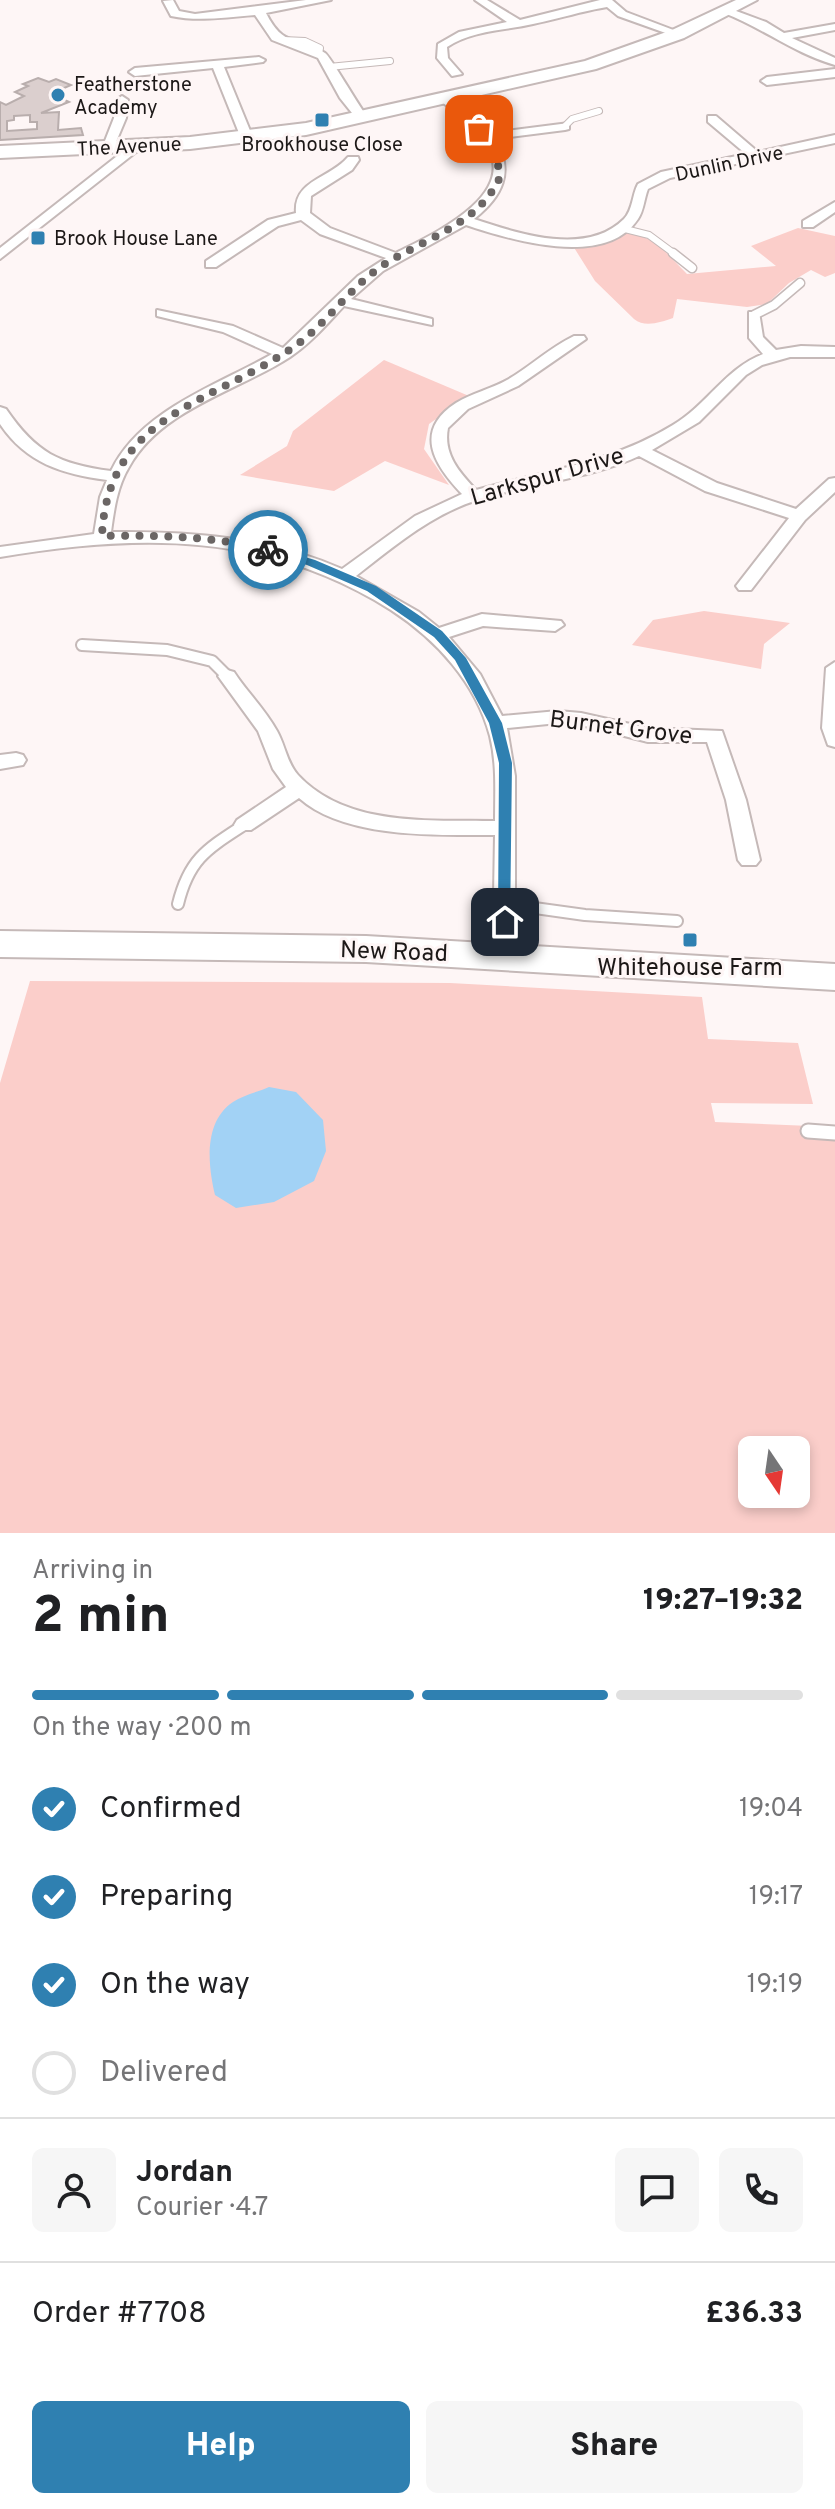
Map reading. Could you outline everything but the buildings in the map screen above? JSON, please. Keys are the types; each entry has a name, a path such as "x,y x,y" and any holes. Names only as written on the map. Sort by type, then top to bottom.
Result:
{"street":[{"path":"168,1 175,14 187,17 259,11 326,0"},
{"path":"480,0 518,24"},
{"name":"The Avenue","path":"0,152 252,138 590,65 678,34 749,0"},
{"path":"456,74 442,59 440,52 449,40 472,31 518,24 607,2 622,14 678,34"},
{"path":"259,11 270,33 319,54 360,115"},
{"path":"728,11 762,24 797,47 835,62"},
{"path":"782,37 833,27"},
{"path":"135,72 259,60"},
{"path":"217,64 252,138"},
{"path":"767,81 835,73"},
{"path":"102,536 103,515 115,476 136,445 160,421 284,354 313,333 362,280 395,257 464,220 488,198 500,177 496,153 486,137 445,98"},
{"path":"109,146 120,118 122,100"},
{"path":"712,119 756,156"},
{"path":"486,137 565,126"},
{"name":"Dunlin Drive","path":"621,228 632,219 639,194 653,181 702,166 835,139"},
{"path":"819,143 835,153"},
{"path":"0,255 139,145"},
{"path":"303,215 303,197 308,191 343,171 353,160"},
{"path":"808,224 835,206"},
{"path":"303,215 325,231 395,257"},
{"path":"211,264 273,223 303,215"},
{"path":"464,220 503,234 545,243 596,238 621,228"},
{"path":"342,301 427,322"},
{"path":"162,313 228,329 284,354"},
{"path":"754,315 756,338 773,355"},
{"path":"473,496 441,459 441,428 463,406 511,384 560,348 579,339"},
{"name":"Larkspur Drive","path":"345,576 411,525 473,496 565,476 639,450 699,415 746,368 773,355 835,352"},
{"path":"0,412 43,460 73,471 115,476"},
{"path":"639,450 711,487 799,516"},
{"path":"745,586 799,516 835,483"},
{"path":"0,552 102,536 226,540 283,553 345,576 397,604 438,634 460,658 495,723 505,763 504,955"},
{"path":"438,634 482,620 555,625"},
{"path":"835,668 832,728 835,740"},
{"path":"227,676 232,688 266,728 289,778 300,788 348,816 371,822 505,828"},
{"name":"Burnet Grove","path":"495,723 558,717 581,719 648,735 715,736 736,800 749,860"},
{"path":"244,825 300,788"},
{"name":"New Road","path":"0,944 219,945 504,955 835,977"}],"lane":[{"path":"329,67 390,61"},
{"path":"565,126 572,119 599,111"},
{"path":"621,228 649,235 692,268"},
{"path":"754,315 774,305 800,283"},
{"path":"82,645 167,650 212,661 227,676"},
{"path":"178,904 183,876 195,858 244,825"},
{"path":"506,904 585,915 677,921"},
{"path":"808,1131 835,1133"}],"shaded area":[{"path":"798,228 835,236 835,273 825,277 811,270 789,283 767,304 747,307 677,299 673,318 653,323 634,319 595,281 573,246 598,243 630,232 656,242 687,274 776,266 751,246"},
{"path":"384,360 469,396 429,424 424,449 449,485 385,461 334,491 240,475 287,446 293,431"},
{"path":"704,611 790,623 764,644 761,669 632,645 653,620"},
{"path":"30,981 450,983 702,997 708,1039 798,1043 813,1104 711,1103 715,1122 835,1127 835,1533 0,1533 0,1083"}],"water":[{"path":"269,1087 296,1092 323,1120 326,1151 314,1181 274,1202 236,1208 215,1195 210,1158 212,1133 223,1111 233,1102"}],"way so far":[{"path":"268,550 226,540 146,535 102,536 103,515 115,476 136,445 160,421 284,354 313,333 362,280 395,257 464,220 478,208 500,177 496,153 479,129"}],"place":[{"name":"Featherstone Academy","path":"58,95"},
{"name":"Brookhouse Close","path":"322,120"},
{"name":"Brook House Lane","path":"38,238"},
{"name":"Whitehouse Farm","path":"690,940"}],"route":[{"path":"268,550 311,563 371,588 438,634 460,658 495,723 505,763 505,922"}]}
